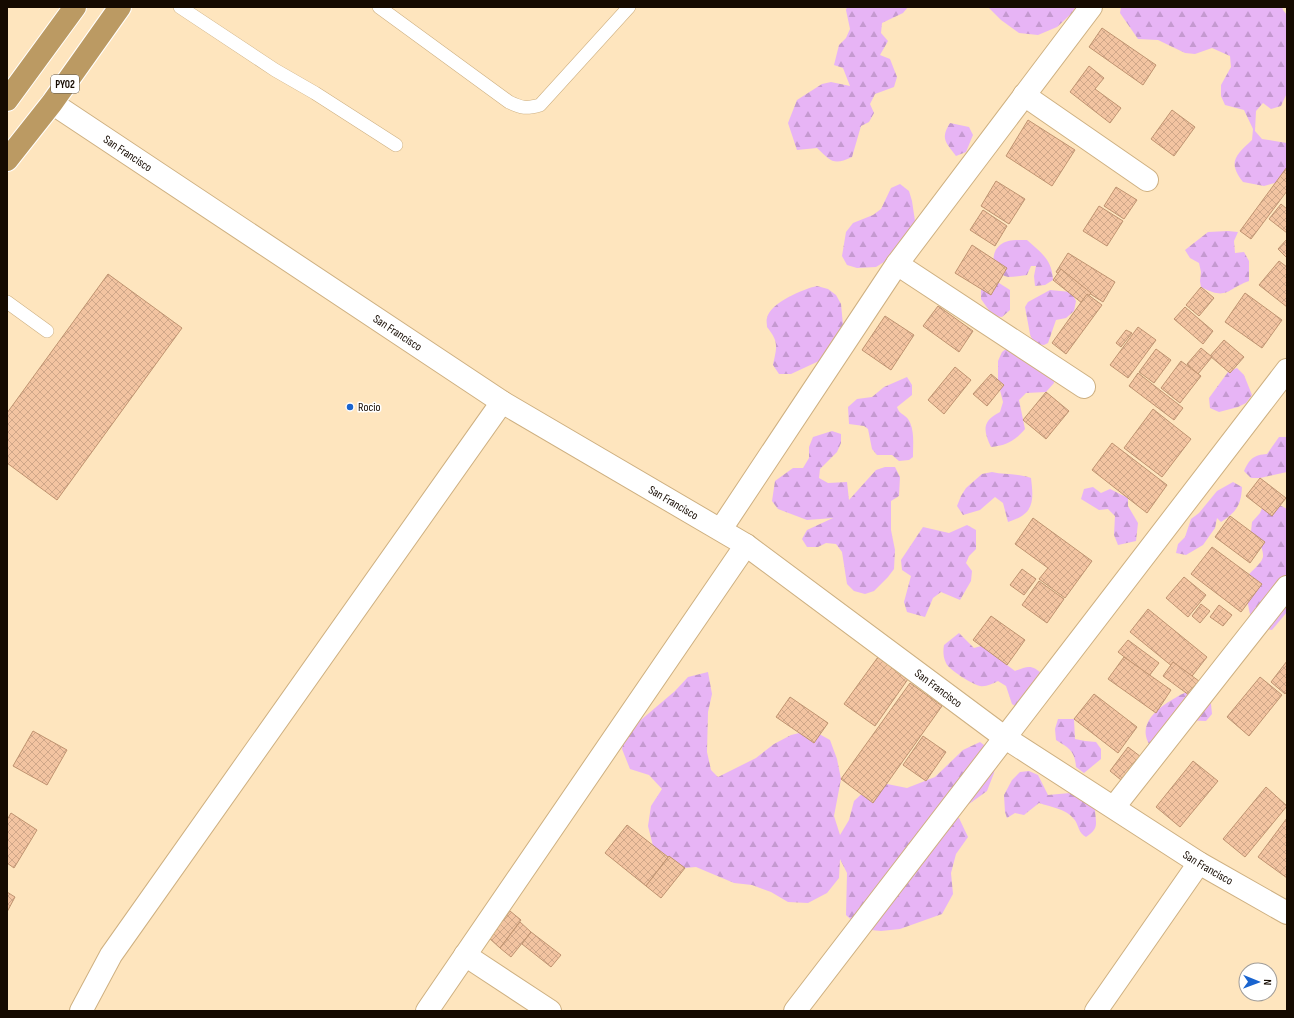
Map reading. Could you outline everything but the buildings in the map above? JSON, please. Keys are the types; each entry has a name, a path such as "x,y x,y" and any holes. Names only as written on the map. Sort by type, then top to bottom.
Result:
{"highway":[{"path":"7,100 75,7"},
{"name":"PY02","path":"7,160 52,103 120,7"}],"street":[{"path":"721,530 897,264 1091,7"},
{"path":"1024,95 1147,180"},
{"name":"San Francisco","path":"52,103 502,402 746,545 1004,737 1199,863 1287,913"},
{"path":"897,264 1084,387"},
{"path":"795,1011 1287,370"},
{"path":"81,1011 111,955 502,402"},
{"path":"427,1011 746,545"},
{"path":"1114,807 1287,587"},
{"path":"1096,1011 1199,863"},
{"path":"465,955 550,1011"}],"lane":[{"path":"180,7 275,70 315,93 396,146"},
{"path":"379,7 509,102 521,108 530,108 540,105 629,7"},
{"path":"7,302 47,331"}],"green space":[{"path":"847,7 908,7 903,13 882,23 881,33 888,41 880,55 890,59 897,77 894,87 875,94 870,104 874,113 869,122 861,126 852,157 836,162 829,159 817,148 797,150 788,123 797,100 822,84 831,82 850,86 843,68 834,65 839,45 846,38 850,29 846,10"},
{"path":"988,7 1076,7 1057,27 1038,35 1019,33 1001,20"},
{"path":"1121,7 1282,7 1287,15 1287,93 1281,106 1271,109 1263,103 1256,111 1255,131 1262,139 1287,143 1287,177 1285,180 1264,186 1243,182 1235,169 1238,155 1252,140 1253,129 1244,110 1225,105 1221,96 1221,85 1231,67 1230,56 1212,48 1195,54 1185,53 1158,40 1138,39 1120,13"},
{"path":"950,123 969,127 973,135 966,152 956,156 947,144 945,137 945,133"},
{"path":"900,184 909,191 912,201 915,221 912,230 900,247 884,262 876,267 857,268 847,265 842,256 846,232 853,223 873,215 881,209 891,188"},
{"path":"1208,232 1238,232 1234,241 1235,253 1244,252 1249,261 1249,281 1226,292 1217,293 1201,287 1201,272 1199,263 1190,258 1185,250"},
{"path":"1027,240 1045,257 1050,267 1053,280 1045,285 1035,286 1034,276 1036,266 1031,266 1027,275 1008,277 999,273 994,264 994,254 1000,245 1009,241"},
{"path":"989,281 999,283 1010,290 1010,310 1002,317 993,316 981,299 981,288"},
{"path":"817,286 828,289 836,295 841,304 843,325 835,346 819,361 791,374 779,374 773,365 776,345 774,337 767,327 769,312 780,302 796,293"},
{"path":"1050,290 1071,292 1076,301 1074,311 1066,318 1056,320 1048,343 1044,345 1034,344 1030,334 1025,307 1028,302"},
{"path":"1011,345 1053,363 1054,383 1046,392 1026,393 1019,400 1025,429 1010,442 991,447 986,436 986,426 994,415 1000,412 1003,402 998,382 998,361 1002,352"},
{"path":"1237,368 1244,375 1252,395 1246,403 1238,407 1219,412 1210,408 1209,398 1228,372"},
{"path":"907,377 912,385 912,395 897,407 900,413 908,419 912,427 913,457 909,460 899,461 892,455 877,455 872,449 868,429 864,426 849,424 848,407 857,399 872,397 884,387"},
{"path":"832,431 841,434 841,443 837,452 820,469 819,478 828,483 847,482 849,500 876,470 885,467 895,467 900,477 899,496 891,501 891,530 895,550 894,569 874,591 865,594 854,591 847,584 842,552 836,544 826,543 818,547 807,547 802,539 807,530 833,518 807,520 778,509 772,501 775,481 793,468 803,468 809,458 809,447 813,437"},
{"path":"1279,437 1287,437 1287,472 1260,478 1251,478 1244,471 1248,463 1256,456 1267,454"},
{"path":"992,472 1021,475 1031,478 1032,500 1030,506 1023,515 1017,519 1008,522 1003,503 995,497 980,510 963,515 957,506 966,488 982,474"},
{"path":"1233,482 1242,487 1239,504 1234,512 1221,522 1217,518 1215,528 1203,545 1186,555 1176,553 1178,544 1185,537 1191,519 1199,513 1217,491"},
{"path":"1093,487 1101,493 1110,489 1128,498 1128,506 1138,523 1136,541 1118,545 1114,535 1115,516 1108,509 1099,510 1081,499 1084,489"},
{"path":"1274,502 1287,509 1287,612 1272,630 1259,627 1252,620 1245,584 1248,575 1260,563 1263,557 1261,547 1251,532 1252,522 1260,513 1264,504"},
{"path":"967,525 976,530 976,549 969,556 966,563 972,571 971,581 960,600 941,592 933,598 925,617 907,612 904,602 911,576 902,570 901,560 923,527 949,533"},
{"path":"959,633 974,648 992,643 1007,665 1015,671 1030,667 1036,669 1043,675 1021,710 1012,704 1006,686 998,681 987,686 980,686 972,683 948,666 943,652 944,645"},
{"path":"708,672 712,694 708,712 707,752 711,770 718,777 756,758 774,744 791,735 812,730 830,740 837,759 841,779 834,816 840,835 849,820 854,801 868,788 887,784 907,788 935,777 963,750 980,742 996,754 994,773 987,791 969,804 950,807 941,818 959,818 968,837 956,854 951,873 953,894 942,914 900,929 881,931 861,929 846,915 847,873 840,859 839,878 827,893 808,903 788,902 771,892 752,885 734,883 696,867 685,868 653,846 648,826 651,806 662,789 649,775 630,769 622,749 626,730 642,719 675,691 688,677"},
{"path":"1192,689 1210,694 1212,714 1206,721 1178,720 1169,755 1159,756 1150,745 1146,734 1147,724 1160,708"},
{"path":"1058,719 1074,719 1075,739 1096,742 1101,749 1101,759 1084,773 1076,767 1073,754 1070,750 1056,740 1055,729"},
{"path":"1029,771 1038,775 1048,795 1070,793 1086,801 1095,810 1096,826 1093,831 1086,837 1081,833 1076,821 1067,813 1039,803 1024,815 1015,813 1007,818 1005,812 1004,795 1012,780 1020,772"}],"place":[{"name":"Rocio","path":"350,407"}]}
